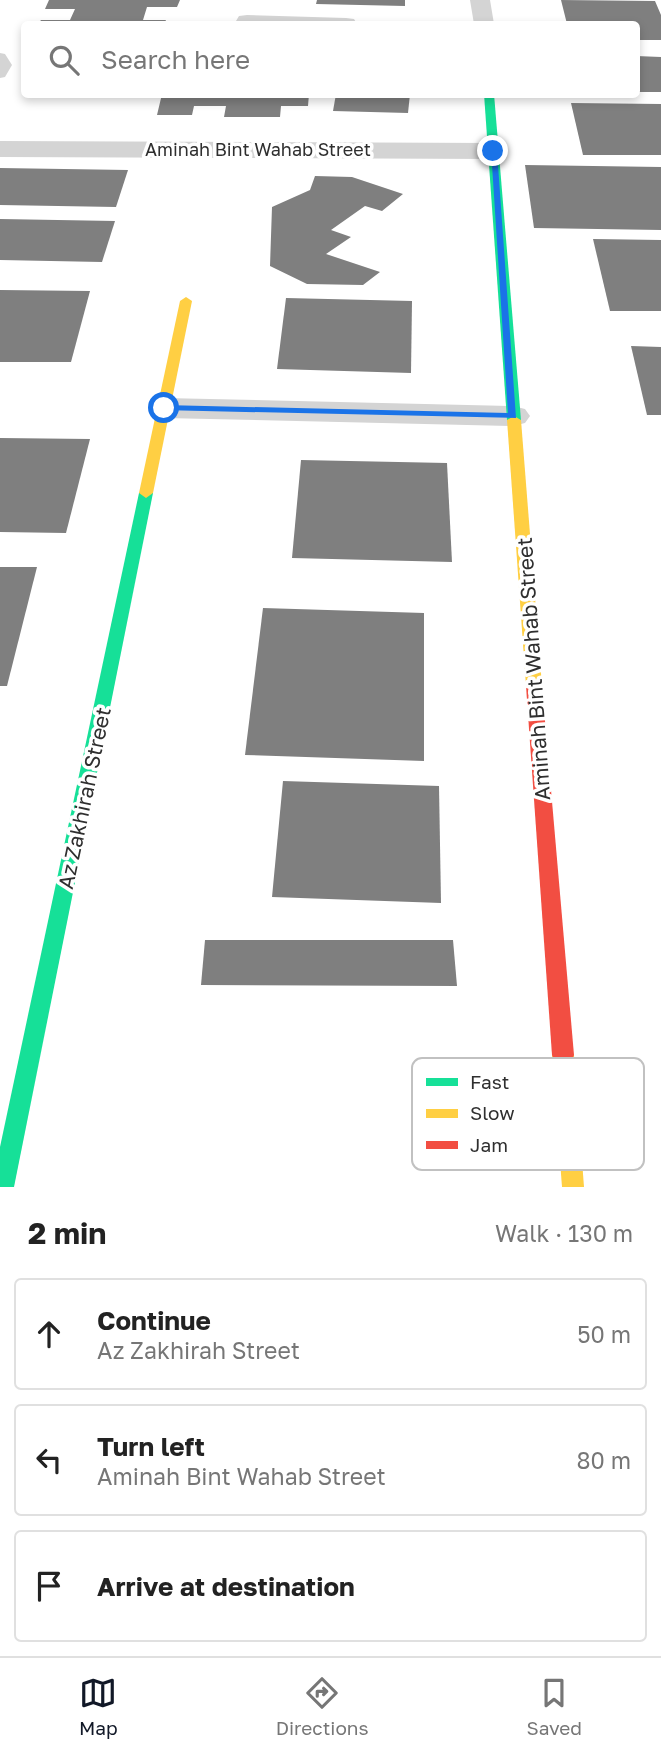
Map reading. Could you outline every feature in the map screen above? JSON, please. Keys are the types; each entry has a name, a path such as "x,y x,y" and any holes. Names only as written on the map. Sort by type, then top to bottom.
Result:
{"street":[{"path":"246,21 251,0"},
{"path":"480,0 484,21"},
{"name":"Aminah Bint Wahab Street","path":"489,98 563,1058"},
{"name":"Aminah Bint Wahab Street","path":"8,146 493,151"},
{"name":"Az Zakhirah Street","path":"4,1187 186,301"},
{"path":"164,408 513,416"}],"lane":[{"path":"0,57 5,65 0,74"}],"building":[{"path":"49,0 180,0 177,7 147,7 143,20 166,21 40,21 70,20 75,9 45,9"},
{"path":"317,0 405,0 405,6 316,4"},
{"path":"561,0 655,1 661,15 661,40 640,40 640,21 566,21"},
{"path":"640,56 661,57 661,92 640,92"},
{"path":"161,98 309,98 308,106 281,106 280,117 224,117 226,106 194,106 192,115 157,115"},
{"path":"335,98 410,98 408,113 333,111"},
{"path":"571,103 661,104 661,155 583,155"},
{"path":"525,165 661,167 661,230 534,228"},
{"path":"0,168 128,170 116,207 0,205"},
{"path":"315,176 352,177 403,194 382,211 365,206 331,230 351,237 326,254 380,272 363,285 307,284 270,266 272,207 310,190"},
{"path":"0,219 115,221 102,262 0,260"},
{"path":"593,239 661,240 661,311 610,311"},
{"path":"0,290 90,291 71,362 0,362"},
{"path":"286,298 412,301 411,373 277,369"},
{"path":"631,346 661,347 661,415 647,415"},
{"path":"0,438 90,439 66,533 0,532"},
{"path":"301,460 447,463 452,562 292,558"},
{"path":"0,567 37,567 7,686 0,686"},
{"path":"263,608 424,613 424,761 245,755"},
{"path":"283,781 439,786 441,903 272,897"},
{"path":"205,940 453,940 457,986 201,985"}],"traffic: fast":[{"path":"489,98 514,420"},
{"path":"3,1187 146,493"}],"traffic: slow":[{"path":"146,493 186,301"},
{"path":"514,420 534,686"},
{"path":"572,1170 573,1187"}],"traffic: jam":[{"path":"534,686 563,1055"}],"route":[{"path":"164,408 513,416 493,151"}]}
